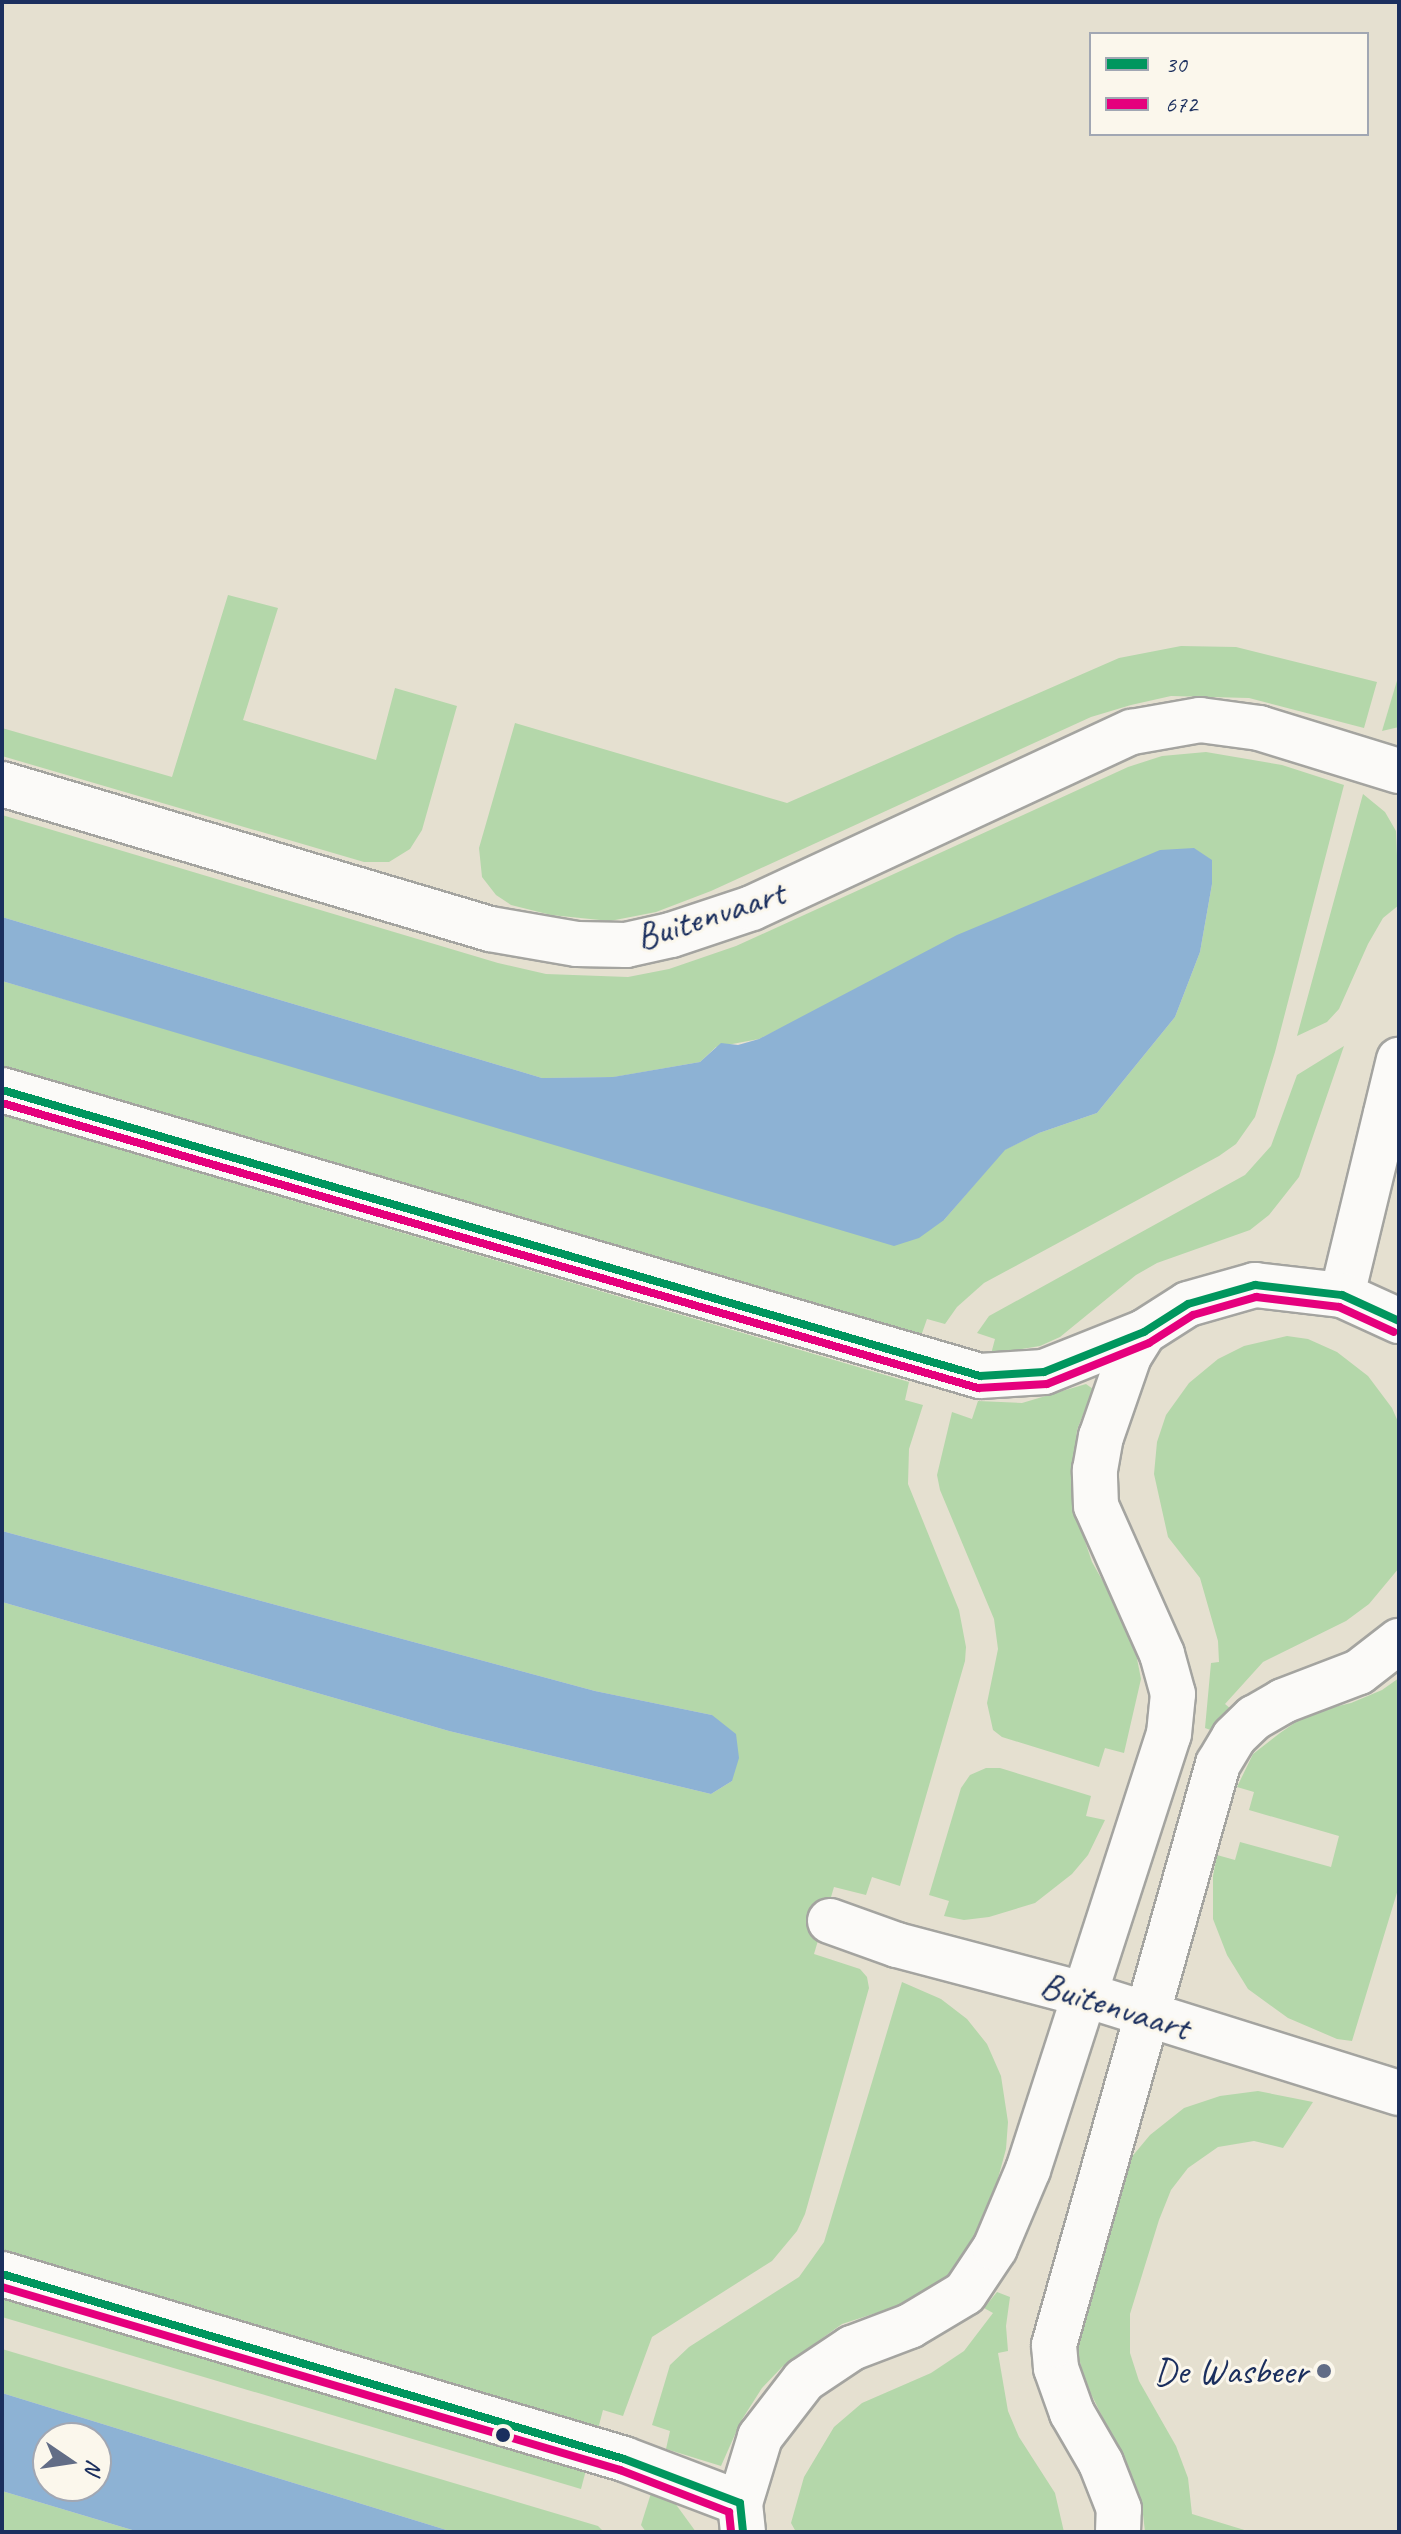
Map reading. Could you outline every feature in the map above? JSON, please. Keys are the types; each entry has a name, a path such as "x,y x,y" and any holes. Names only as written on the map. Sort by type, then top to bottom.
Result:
{"main road":[{"name":"Buitenvaart","path":"2,784 490,929 577,944 626,945 671,935 752,908 1132,732 1200,720 1244,726 1399,771"},
{"path":"1342,1295 1392,1124 1399,1060"},
{"path":"2,1090 980,1376 1044,1372 1144,1332 1188,1304 1255,1285 1342,1295 1399,1321"},
{"path":"2,2274 624,2459 742,2518 760,2437 804,2380 852,2348 910,2326 965,2293 995,2248 1028,2170 1169,1734 1173,1694 1162,1654 1096,1506 1095,1470 1101,1437 1129,1356 1144,1332"},
{"path":"1118,2532 1119,2509 1101,2463 1072,2413 1056,2368 1054,2345 1218,1764 1234,1737 1254,1718 1283,1701 1359,1672 1399,1641"},
{"name":"Buitenvaart","path":"830,1921 897,1945 1086,1995 1399,2093"}],"green space":[{"path":"228,595 278,608 243,720 376,760 395,688 457,706 422,830 410,849 389,862 364,862 2,756 2,728 172,777"},
{"path":"1181,646 1236,647 1377,682 1364,728 1249,698 1171,696 1131,705 1091,717 711,891 656,912 610,921 551,915 511,905 496,895 482,877 479,848 515,723 787,803 1119,658"},
{"path":"1399,674 1399,727 1382,731"},
{"path":"1206,752 1282,765 1344,785 1275,1052 1255,1117 1236,1144 1219,1156 984,1283 957,1307 945,1324 927,1319 920,1339 2,1068 2,981 262,1057 944,1220 1004,1150 1039,1133 1097,1113 1175,1017 1200,952 1212,884 823,1008 759,1039 716,1047 700,1062 614,1077 542,1078 2,917 2,815 498,963 546,974 628,977 669,969 736,946 1128,767 1162,756"},
{"path":"1363,794 1385,812 1396,831 1399,905 1383,918 1368,944 1339,1009 1327,1022 1297,1036"},
{"path":"1344,1046 1299,1177 1269,1215 1250,1230 1157,1263 1136,1275 1060,1337 1040,1346 991,1354 995,1339 977,1333 989,1316 1245,1175 1271,1146 1297,1075"},
{"path":"2,1115 909,1382 905,1400 923,1405 909,1449 908,1484 959,1610 966,1647 965,1661 900,1886 872,1877 866,1895 834,1887 814,1954 860,1969 867,1977 869,1988 805,2214 797,2231 772,2261 652,2337 623,2416 603,2410 598,2429 2,2251 2,1602 449,1731 711,1794 732,1781 712,1715 595,1691 2,1531"},
{"path":"1287,1336 1308,1339 1337,1352 1368,1376 1392,1408 1399,1424 1399,1568 1369,1604 1346,1621 1263,1662 1225,1704 1231,1709 1216,1732 1205,1728 1211,1663 1219,1662 1218,1641 1200,1578 1168,1537 1154,1474 1157,1442 1166,1415 1189,1383 1218,1359 1244,1346"},
{"path":"1086,1384 1093,1389 1077,1430 1072,1485 1075,1511 1092,1562 1132,1633 1141,1679 1124,1753 1105,1748 1099,1767 1002,1737 993,1730 987,1703 998,1649 994,1619 940,1490 937,1475 952,1412 972,1419 978,1401 1022,1403"},
{"path":"1399,1678 1399,1886 1352,2041 1337,2039 1288,2018 1248,1989 1227,1955 1213,1919 1213,1876 1217,1855 1235,1860 1240,1842 1331,1867 1339,1836 1249,1810 1254,1792 1237,1787 1253,1754 1309,1713 1351,1703 1382,1690"},
{"path":"986,1768 1000,1768 1091,1796 1086,1816 1105,1820 1088,1855 1072,1874 1035,1903 989,1917 964,1920 944,1916 949,1901 929,1895 961,1788 970,1775"},
{"path":"902,1982 941,1999 967,2019 987,2044 1001,2076 1008,2122 1006,2149 982,2237 949,2280 907,2303 842,2324 782,2367 762,2388 741,2421 721,2466 666,2449 670,2431 652,2425 670,2365 689,2347 799,2277 824,2242"},
{"path":"1258,2091 1313,2102 1283,2148 1254,2141 1218,2147 1188,2168 1171,2190 1159,2220 1130,2314 1130,2353 1139,2381 1176,2446 1188,2478 1192,2514 1251,2532 1145,2532 1142,2505 1131,2474 1085,2382 1077,2350 1078,2316 1117,2184 1130,2159 1150,2135 1184,2108 1220,2096"},
{"path":"997,2292 1010,2297 1006,2326 1008,2351 998,2353 1008,2411 1019,2437 1055,2493 1064,2532 796,2532 791,2523 804,2477 834,2427 862,2403 931,2373 964,2351 993,2313 984,2308"},
{"path":"2,2296 586,2470 581,2489 2,2317"},
{"path":"2,2349 598,2526 604,2532 453,2532 112,2427 112,2422 96,2422 2,2393"},
{"path":"652,2490 672,2499 696,2532 646,2532 641,2525"},
{"path":"2,2491 139,2532 2,2532"}],"water":[{"path":"1194,848 1212,860 1212,884 1200,952 1175,1017 1097,1113 1039,1133 1005,1150 944,1220 919,1238 894,1246 2,981 2,917 542,1078 613,1077 700,1062 721,1043 738,1045 759,1039 957,935 1160,850"},
{"path":"2,1531 595,1691 712,1715 736,1734 739,1758 732,1781 711,1794 449,1731 2,1602"},
{"path":"2,2393 96,2422 32,2422 32,2500 2,2491"},
{"path":"112,2427 453,2532 139,2532 39,2502 112,2502"}],"transit line":[{"name":"30","path":"2,1090 980,1376 1044,1372 1144,1332 1188,1304 1255,1285 1342,1295 1399,1321"},
{"name":"672","path":"2,1103 978,1388 1047,1384 1149,1343 1193,1315 1256,1297 1339,1307 1394,1332"},
{"name":"30","path":"2,2274 624,2459 740,2503 743,2532"},
{"name":"672","path":"2,2287 620,2470 729,2512 731,2532"}],"place":[{"name":"De Wasbeer","path":"1324,2371"}]}
